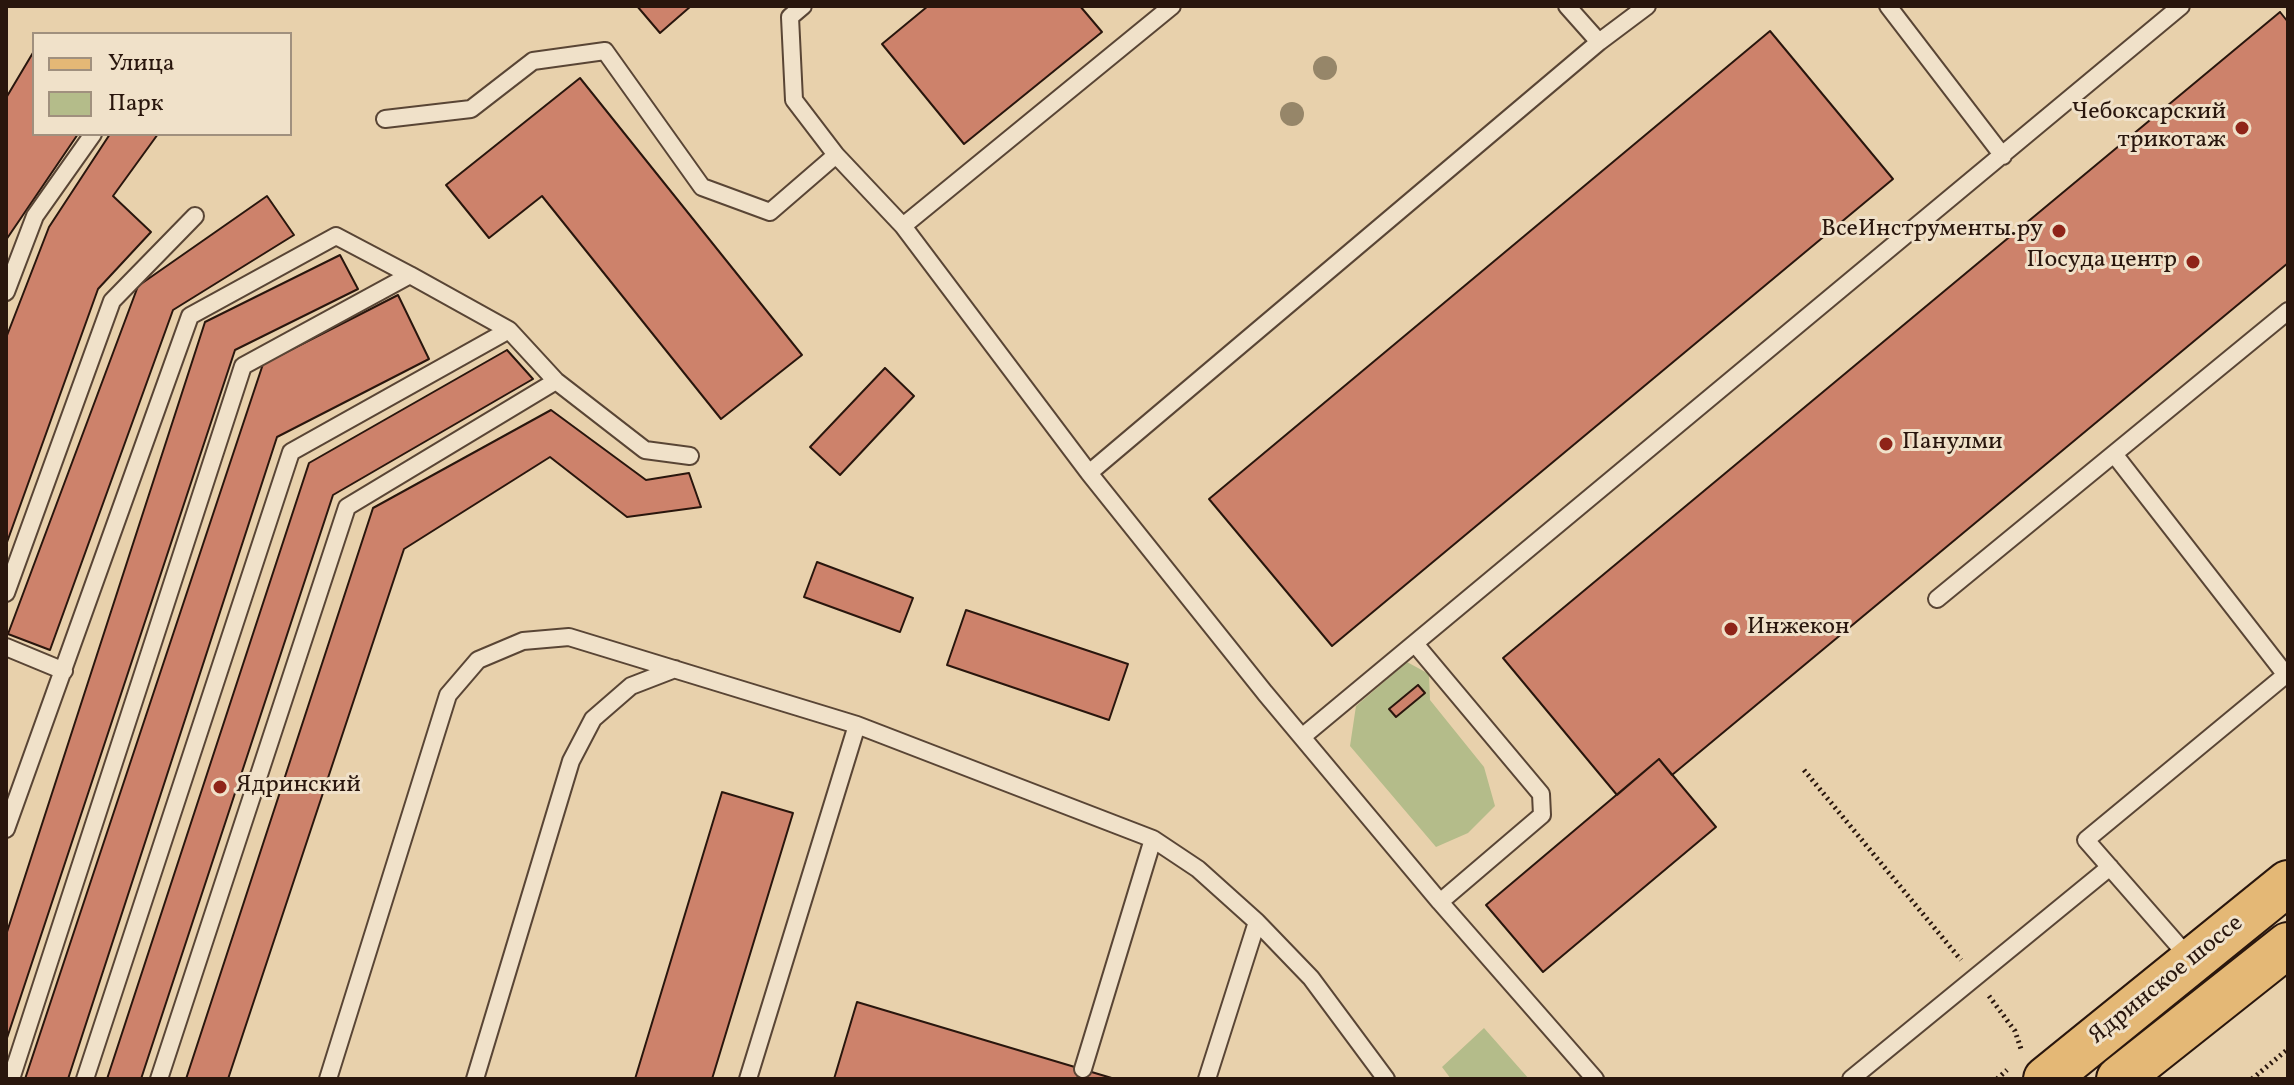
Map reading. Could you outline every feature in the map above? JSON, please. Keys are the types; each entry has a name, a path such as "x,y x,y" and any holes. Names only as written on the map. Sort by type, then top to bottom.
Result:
{"main road":[{"name":"Ядринское шоссе","path":"2026,1067 2192,961 2288,883"},
{"name":"Ядринское шоссе","path":"2119,1079 2288,945"},
{"path":"2192,961 2222,995"}],"lane":[{"path":"803,6 790,17 794,100 836,155 903,226 1089,473 1302,737 1440,902 1595,1079"},
{"path":"903,226 1172,6"},
{"path":"1567,6 1599,42"},
{"path":"1089,473 1599,42 1647,6"},
{"path":"1888,6 2003,156"},
{"path":"1302,737 2181,6"},
{"path":"385,119 471,109 533,61 605,51 702,187 770,212 836,155"},
{"path":"6,292 35,216 92,136"},
{"path":"6,593 112,301 195,216"},
{"path":"6,829 190,316 336,236 509,330 556,381 645,450 690,456"},
{"path":"11,1079 243,366 410,275"},
{"path":"1937,599 2288,311"},
{"path":"85,1079 291,452 509,330"},
{"path":"159,1079 347,507 556,381"},
{"path":"2114,454 2287,674 2086,840 2192,961"},
{"path":"328,1079 448,695 478,660 523,641 569,637 857,725 1153,839 1198,869 1257,922 1311,978 1386,1079"},
{"path":"1416,645 1541,794 1542,815 1440,902"},
{"path":"6,647 64,671"},
{"path":"475,1079 571,761 593,719 631,686 675,669"},
{"path":"748,1079 857,725"},
{"path":"1083,1069 1153,839"},
{"path":"1851,1079 2110,867"},
{"path":"1207,1079 1257,922"}],"path":[{"path":"1804,770 2015,1031 2026,1067 1997,1079"},
{"path":"2252,1079 2286,1052 2288,1060"}],"green space":[{"path":"1407,662 1429,674 1430,700 1484,767 1495,806 1468,833 1436,847 1350,746 1356,706"},
{"path":"1484,1028 1529,1079 1451,1079 1442,1067"}],"building":[{"path":"637,6 691,6 660,33"},
{"path":"928,6 1080,6 1102,32 964,144 882,44"},
{"path":"2280,12 2288,22 2288,263 1672,775 1659,759 1617,795 1503,658"},
{"path":"1770,31 1893,179 1332,646 1209,499"},
{"path":"32,54 32,136 77,136 6,240 6,98"},
{"path":"580,78 802,355 721,419 542,196 489,238 446,185"},
{"path":"109,136 157,136 113,196 151,232 98,289 6,545 6,338 49,227"},
{"path":"267,196 294,235 173,310 50,650 8,634 138,286"},
{"path":"340,255 358,289 235,350 6,1041 6,935 205,322"},
{"path":"398,295 429,359 277,437 68,1079 25,1079 263,364"},
{"name":"Ядринский","path":"507,350 533,379 333,495 141,1079 107,1079 309,463"},
{"path":"885,368 914,396 840,475 810,447"},
{"path":"551,410 646,480 689,473 701,507 627,517 550,457 404,549 228,1079 186,1079 373,508"},
{"path":"817,562 913,598 900,632 804,597"},
{"path":"966,610 1128,664 1109,720 947,665"},
{"path":"1418,685 1425,693 1396,717 1389,709"},
{"path":"1659,759 1716,827 1543,972 1486,905"},
{"path":"722,792 793,813 712,1079 635,1079"},
{"path":"857,1002 1115,1079 834,1079"}],"place":[{"name":"Чебоксарский трикотаж","path":"2242,128"},
{"name":"ВсеИнструменты.ру","path":"2059,231"},
{"name":"Посуда центр","path":"2193,262"},
{"name":"Панулми","path":"1886,444"},
{"name":"Инжекон","path":"1731,629"},
{"name":"Ядринский","path":"220,787"}]}
